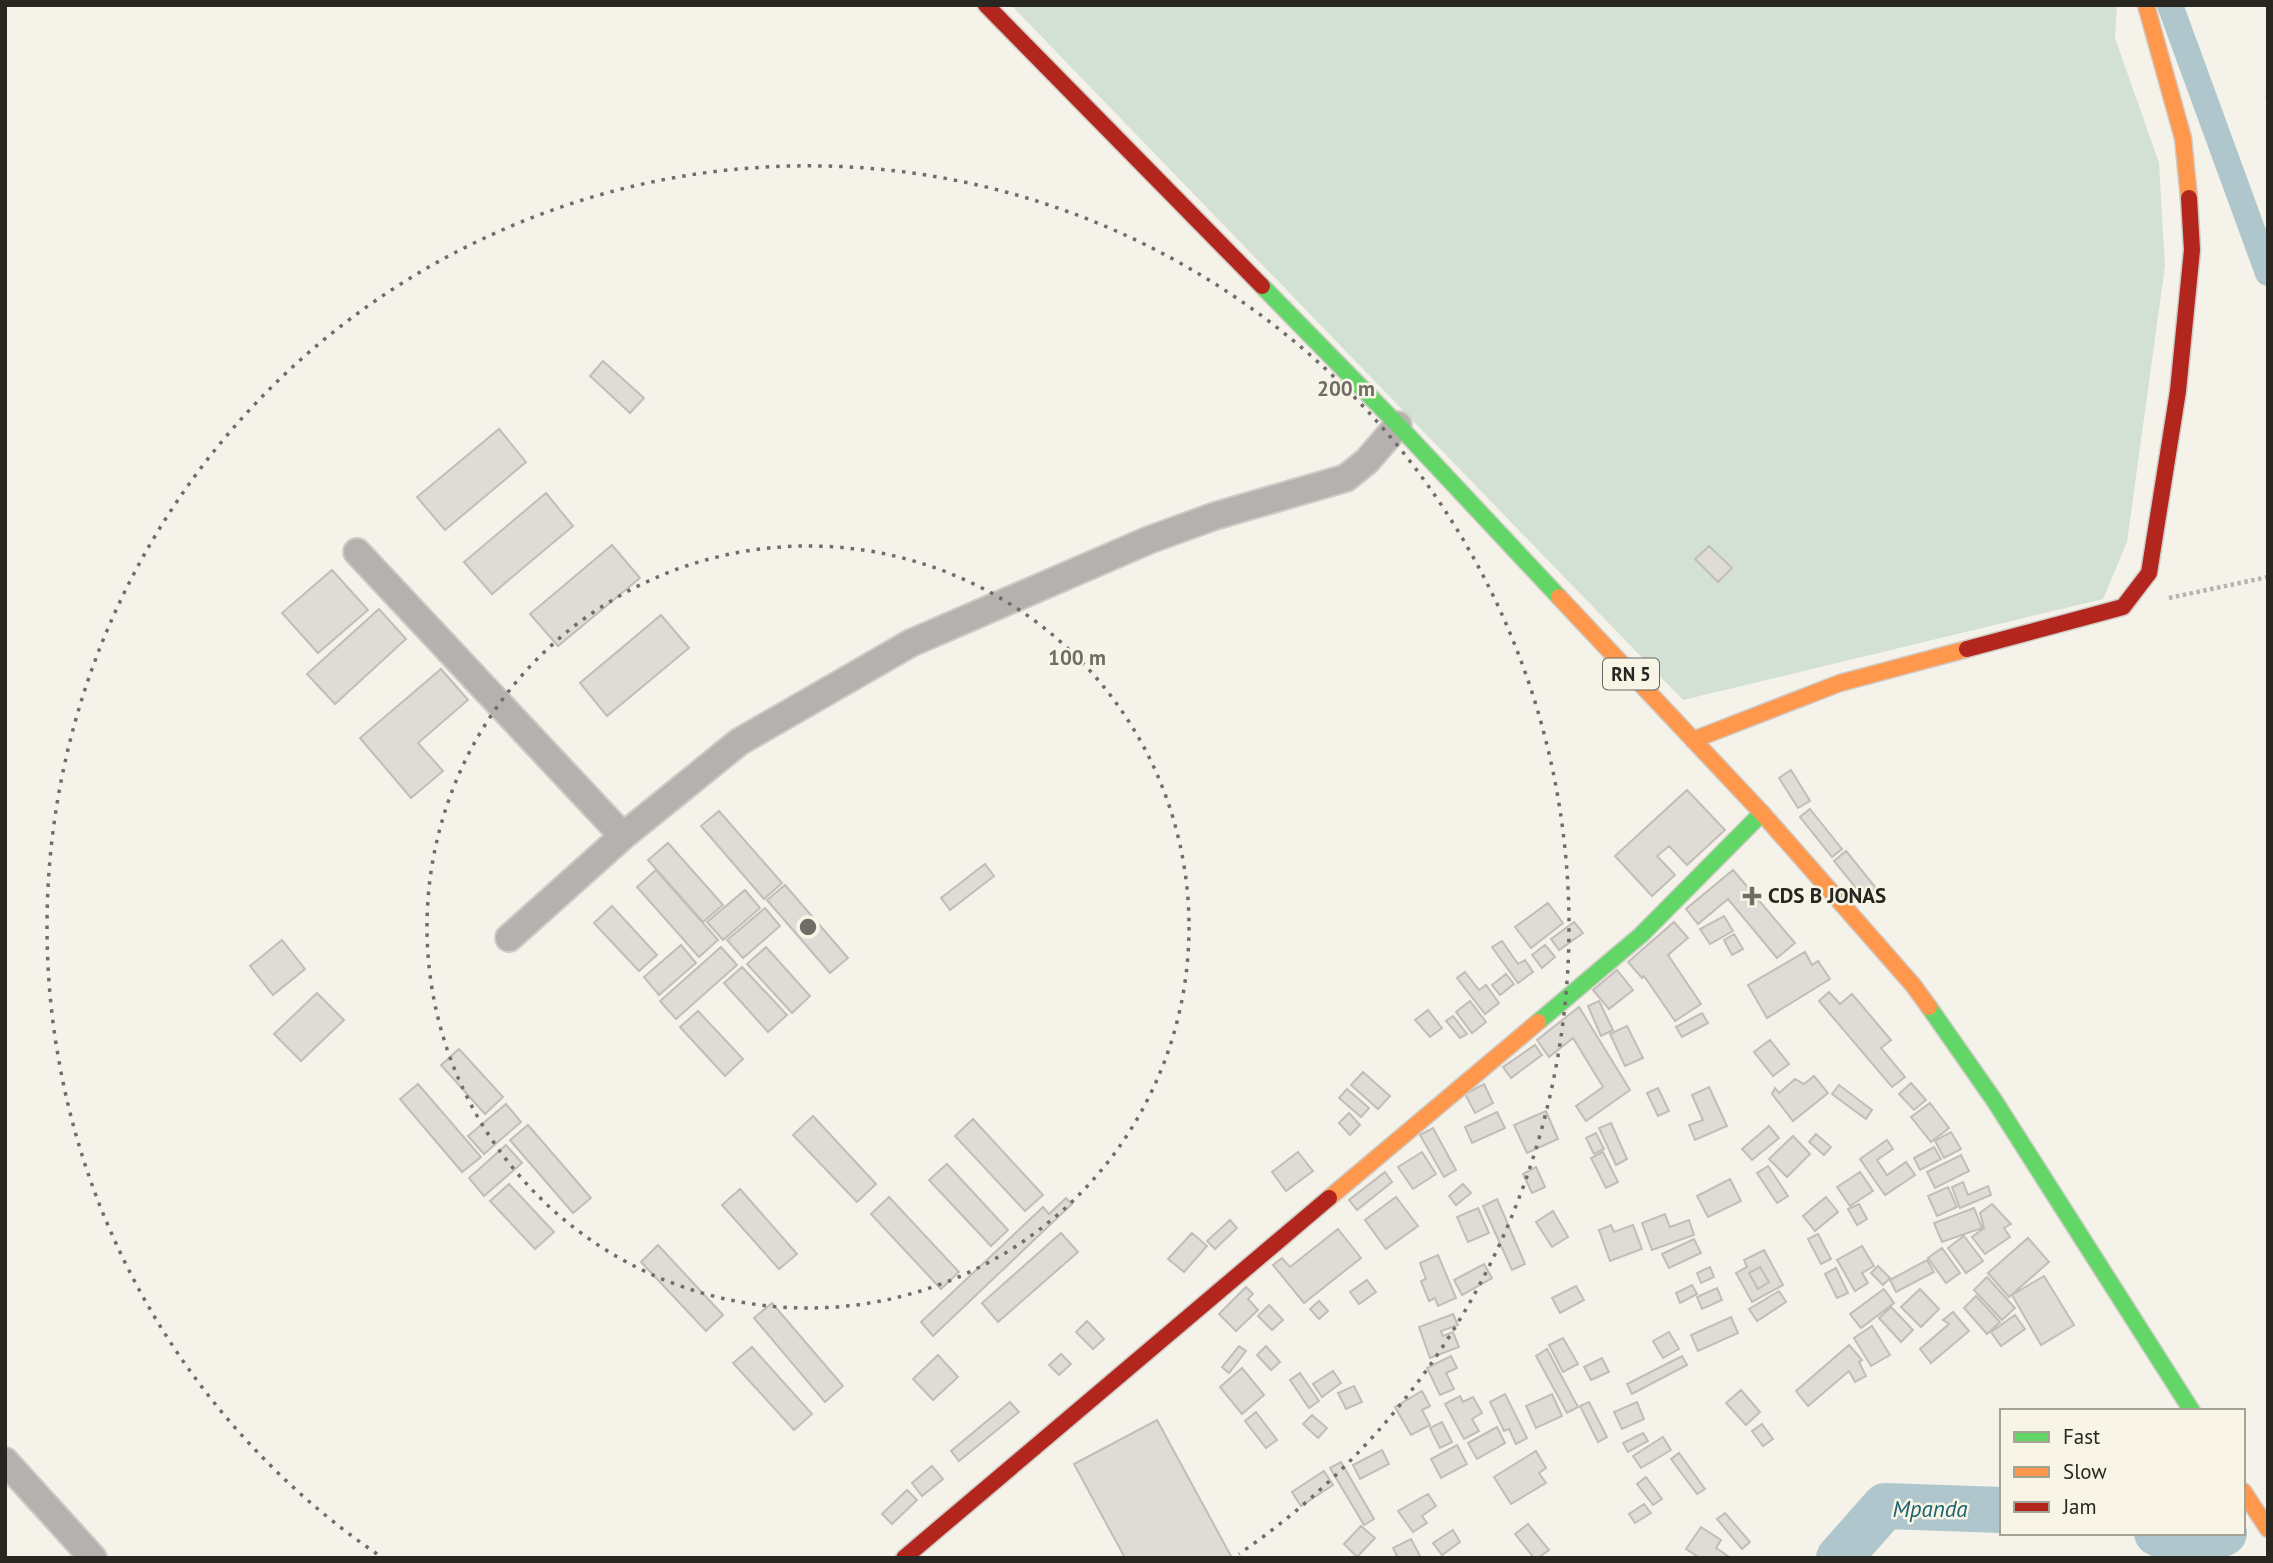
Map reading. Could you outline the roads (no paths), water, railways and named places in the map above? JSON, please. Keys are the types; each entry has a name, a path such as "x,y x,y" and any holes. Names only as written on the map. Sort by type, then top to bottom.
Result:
{"street":[{"name":"RN 5","path":"986,5 1398,425 1762,813 1913,985 1994,1100 2191,1409"},
{"path":"1693,740 1840,683 2123,607 2149,573 2178,391 2192,250 2183,138 2147,5"},
{"path":"509,938 623,836 739,742 911,643 1149,540 1215,516 1346,478 1367,461 1398,425"},
{"path":"357,552 623,836"},
{"path":"904,1558 1641,935 1762,813"},
{"path":"5,1461 93,1558"},
{"path":"2245,1494 2268,1529"}],"waterway":[{"path":"2170,5 2268,273"},
{"name":"Mpanda","path":"1839,1558 1885,1506 2000,1510"},
{"name":"Mpanda","path":"2161,1535 2189,1548 2219,1535"}],"place":[{"name":"CDS B JONAS","path":"1752,896"}]}
